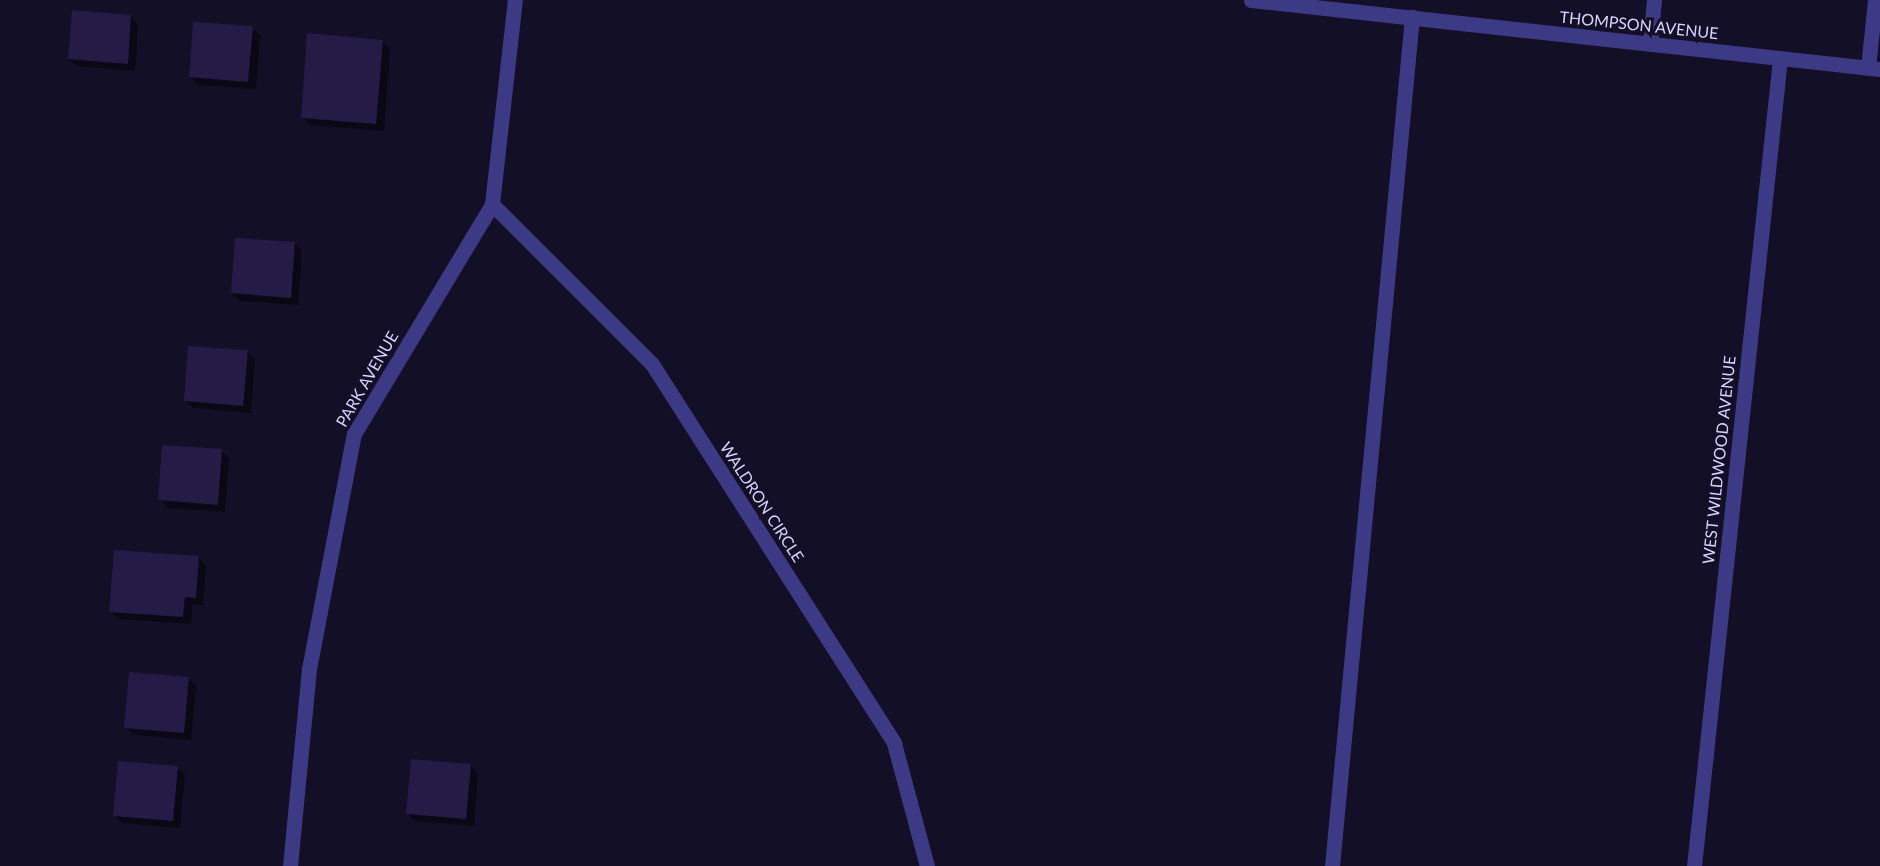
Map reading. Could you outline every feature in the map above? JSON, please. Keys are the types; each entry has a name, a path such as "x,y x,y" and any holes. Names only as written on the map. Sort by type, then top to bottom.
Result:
{"street":[{"name":"PARK AVENUE","path":"290,866 309,669 354,434 492,204 515,0"},
{"name":"THOMPSON AVENUE","path":"1251,0 1284,1 1874,68"},
{"path":"1650,44 1654,0"},
{"path":"1874,68 1875,0"},
{"path":"1332,866 1412,17"},
{"name":"WEST WILDWOOD AVENUE","path":"1694,866 1780,59"},
{"name":"WALDRON CIRCLE","path":"492,204 652,364 894,743 927,866"}],"building":[{"path":"72,10 131,15 128,64 68,59"},
{"path":"193,22 253,26 248,82 189,77"},
{"path":"307,33 383,40 376,124 301,118"},
{"path":"235,238 295,242 291,298 231,293"},
{"path":"188,346 248,350 243,406 184,401"},
{"path":"162,445 222,449 218,505 158,500"},
{"path":"114,550 199,556 196,598 185,597 183,617 109,612"},
{"path":"129,672 189,677 184,733 124,728"},
{"path":"411,759 471,764 466,819 406,814"},
{"path":"118,761 178,766 173,821 113,816"}]}
